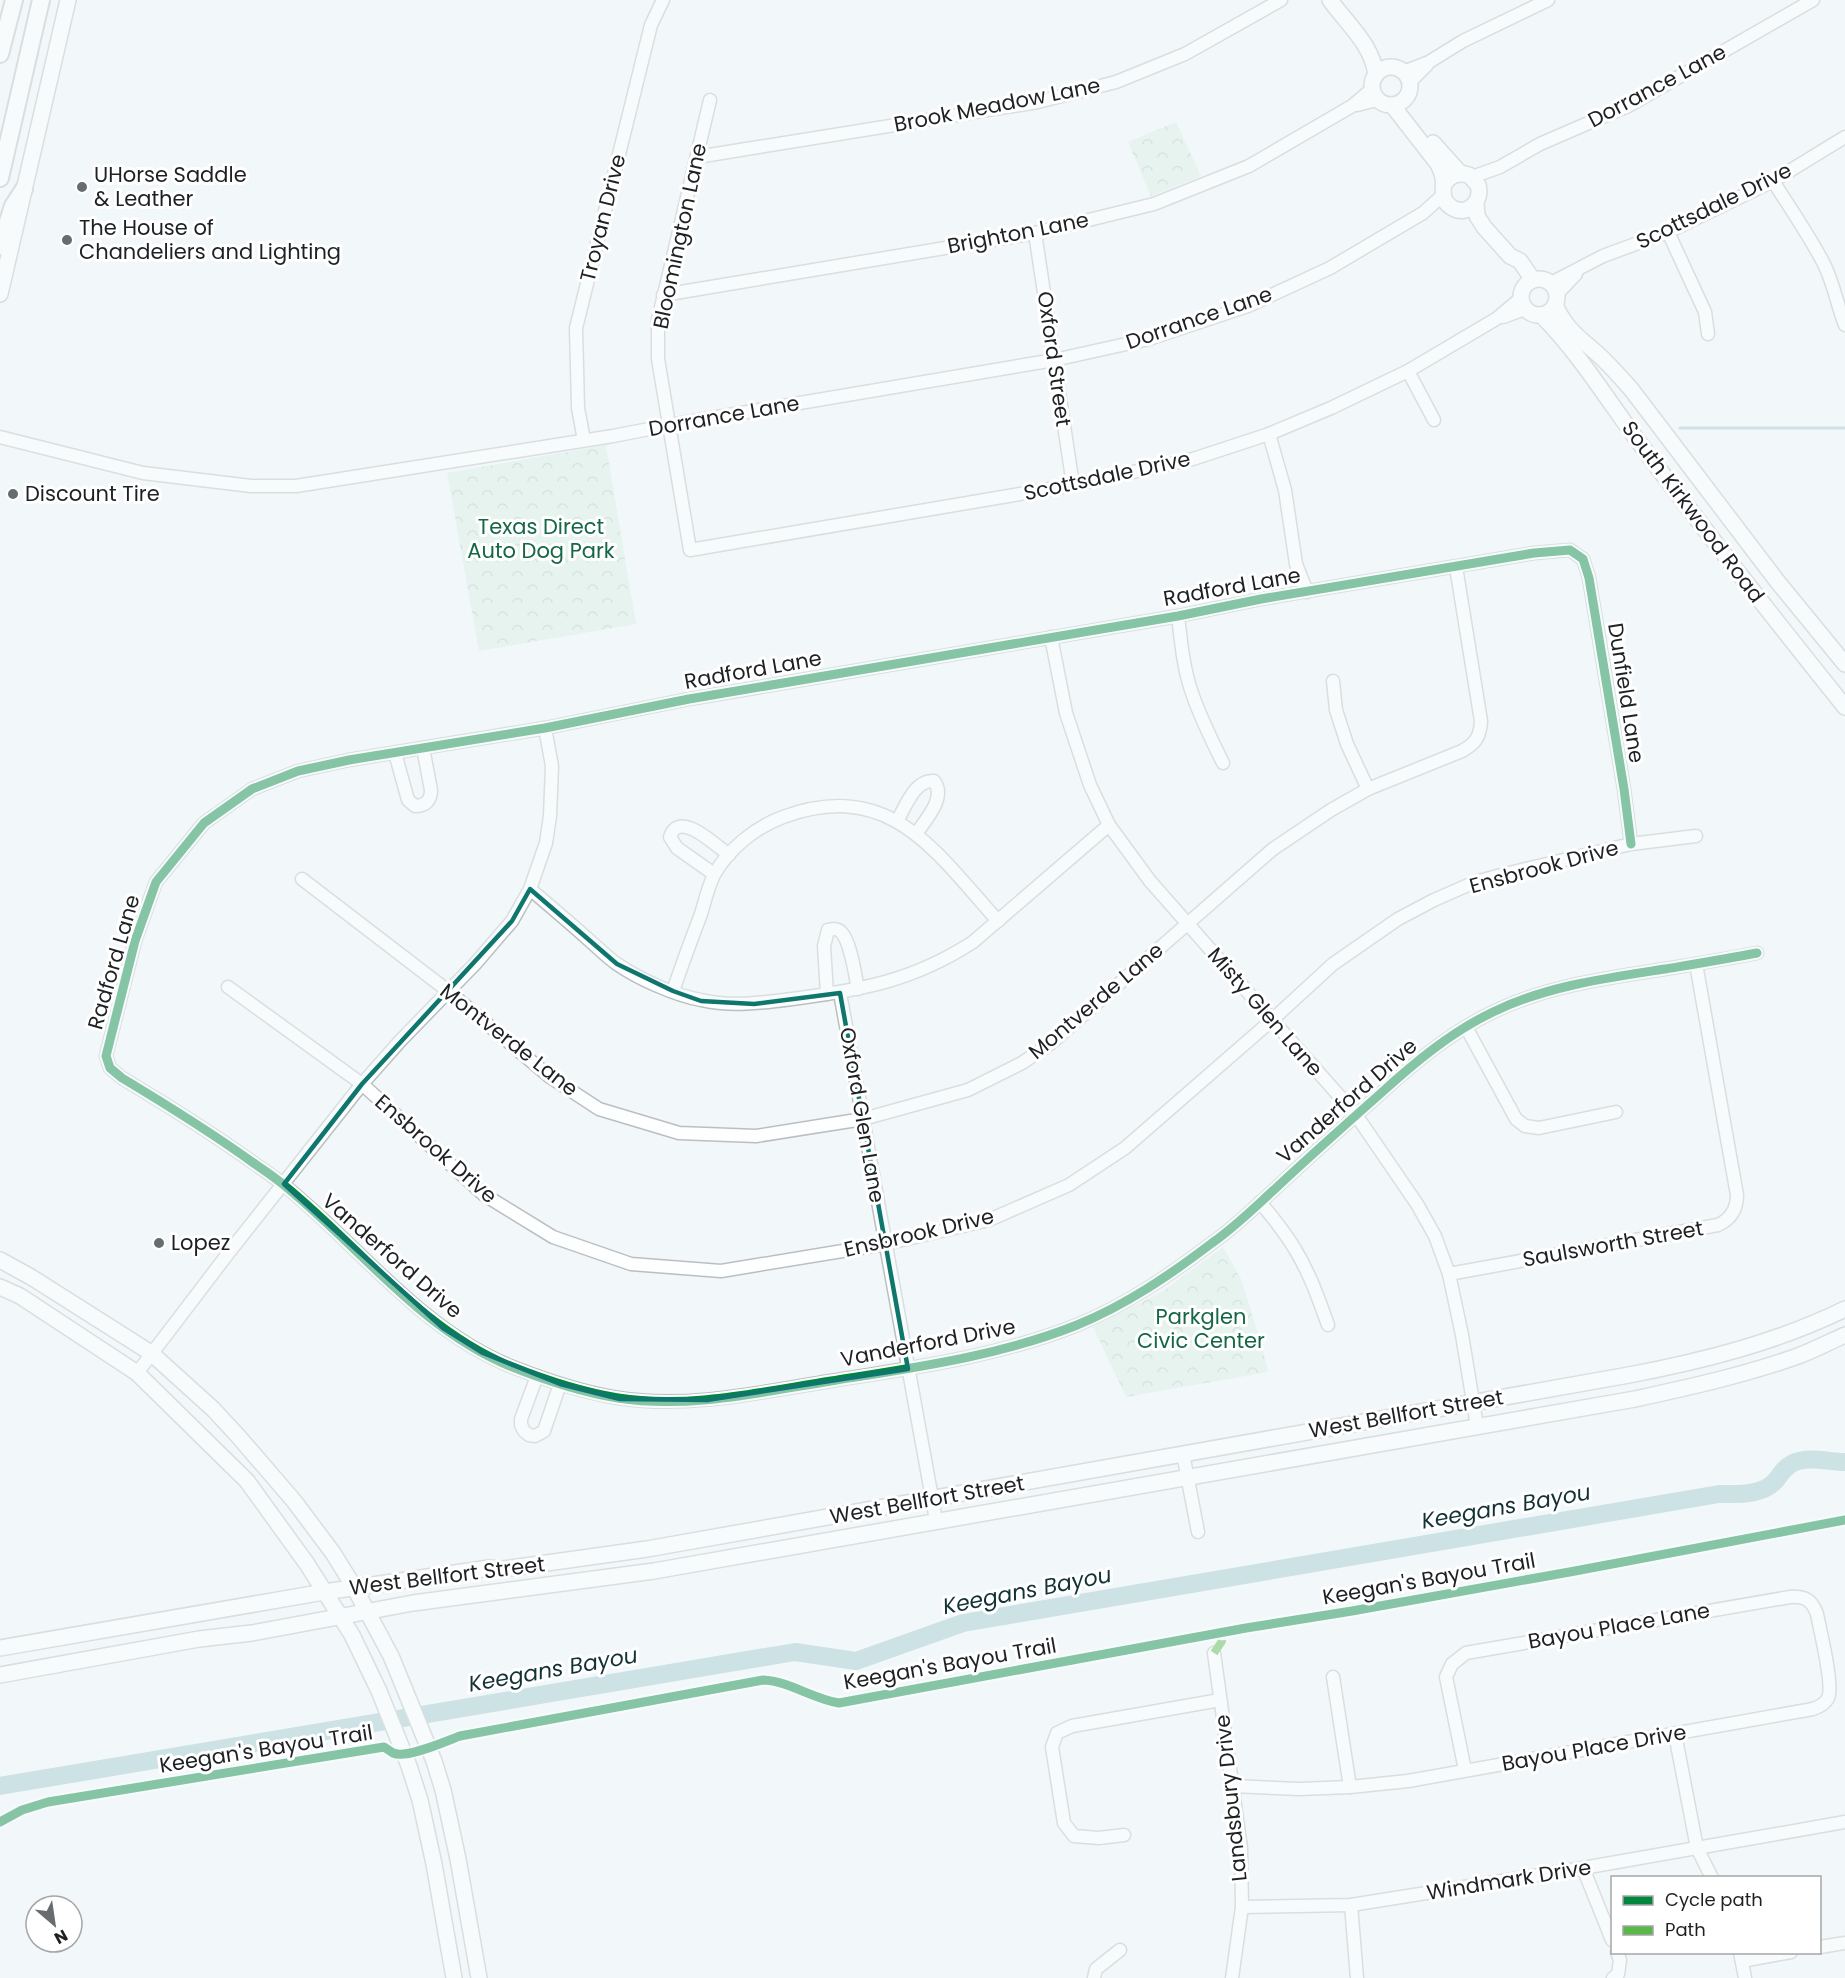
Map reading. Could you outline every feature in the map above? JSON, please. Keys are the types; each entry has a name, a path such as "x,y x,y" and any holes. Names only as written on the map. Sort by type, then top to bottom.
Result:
{"highway":[{"path":"0,54 14,0"},
{"path":"0,178 41,0"},
{"path":"0,246 13,206 24,189"}],"main road":[{"path":"0,294 68,0"},
{"path":"1330,0 1361,38 1374,61 1384,94 1438,164 1443,175 1445,195 1457,210 1470,191"},
{"path":"1342,0 1401,74 1407,95 1384,94"},
{"path":"1401,74 1380,71 1384,94 1415,124 1470,191 1477,216 1484,227 1510,256 1520,261 1526,293 1532,314 1541,315 1550,312 1554,294 1542,279 1526,293"},
{"path":"1445,195 1451,176 1470,191"},
{"name":"South Kirkwood Road","path":"1554,294 1563,322 1631,389 1777,581 1845,664"},
{"name":"South Kirkwood Road","path":"1541,315 1567,343 1693,513 1845,707"},
{"path":"1611,403 1631,389"},
{"path":"1693,513 1715,500"},
{"path":"1758,598 1777,581"},
{"path":"0,1260 151,1353 213,1409 238,1436 309,1520 333,1553 368,1611 393,1661 424,1735 442,1790 458,1859 479,1978"},
{"path":"20,1296 31,1277"},
{"path":"0,1287 20,1296 137,1372 247,1481 307,1564 352,1635 399,1740 420,1800 454,1978"},
{"path":"1841,1310 1845,1328"},
{"name":"West Bellfort Street","path":"0,1648 354,1587 647,1549 1688,1364 1788,1333 1841,1310"},
{"name":"West Bellfort Street","path":"0,1675 368,1611 633,1574 1635,1399 1753,1371 1799,1355 1845,1335"},
{"path":"1745,1347 1753,1371"},
{"path":"219,1452 238,1436"},
{"path":"730,1534 736,1556"},
{"path":"503,1569 508,1591"},
{"path":"140,1624 144,1649"},
{"path":"434,1864 458,1859"}],"street":[{"name":"Troyan Drive","path":"584,440 578,408 576,328 651,24 663,0"},
{"name":"Brook Meadow Lane","path":"696,157 1038,102 1116,82 1185,54 1281,0"},
{"path":"1401,74 1430,62 1463,41 1548,0"},
{"name":"Dorrance Lane","path":"1470,191 1500,167 1540,144 1630,105 1813,0"},
{"name":"Brighton Lane","path":"663,295 1035,233 1154,204 1249,166 1352,106 1384,94"},
{"name":"Bloomington Lane","path":"690,550 658,359 658,320 710,100"},
{"name":"Scottsdale Drive","path":"1554,294 1581,269 1603,256 1668,232 1773,181 1845,137"},
{"path":"1773,181 1824,265 1845,325"},
{"name":"Dorrance Lane","path":"0,436 143,473 251,486 296,486 584,440 1054,360 1149,339 1248,306 1330,268 1423,213 1445,195"},
{"path":"1668,232 1706,312 1708,334"},
{"name":"Oxford Street","path":"1035,233 1073,485"},
{"name":"Scottsdale Drive","path":"690,550 1073,485 1193,459 1269,434 1331,408 1408,371 1496,319 1526,293"},
{"path":"1408,371 1434,420"},
{"path":"1269,434 1285,490 1296,564 1307,592"},
{"name":"Radford Lane","path":"106,1056 135,941 156,882 204,823 252,789 298,771 545,728 689,699 1178,616 1507,557 1562,549 1575,552"},
{"name":"Dunfield Lane","path":"1575,552 1583,559 1589,578 1631,844"},
{"name":"Montverde Lane","path":"302,879 448,991 550,1077 599,1109 679,1133 756,1136 863,1119 968,1090 1023,1063 1050,1044 1273,849 1368,789 1462,752 1475,744 1480,734 1481,721 1456,567"},
{"path":"1178,616 1184,661 1191,690 1203,722 1223,763"},
{"name":"Misty Glen Lane","path":"1051,638 1066,712 1090,785 1109,825 1150,881 1356,1115 1417,1204 1435,1236 1449,1274 1477,1426"},
{"path":"1333,681 1336,710 1347,744 1368,789"},
{"path":"137,1372 362,1084 476,964 512,921 530,889 546,843 550,816 552,766 545,728"},
{"path":"396,753 408,800 416,806 421,806 431,796 423,748"},
{"path":"897,820 919,785 927,781 934,781 939,787 939,795 916,834"},
{"path":"673,991 714,874 747,837 768,823 797,812 829,806 853,806 897,820 934,850 998,921"},
{"path":"714,874 676,848 670,837 672,831 677,826 684,825 692,828 729,855"},
{"path":"530,889 616,964 642,978 701,1000 754,1004 833,994 897,980 928,968 973,942 1109,825"},
{"name":"Ensbrook Drive","path":"228,987 362,1084 483,1194 553,1238 631,1264 721,1271 885,1244 989,1220 1069,1185 1125,1148 1333,964 1368,939 1434,900 1475,882 1501,874 1631,844 1696,836"},
{"name":"Oxford Glen Lane","path":"858,988 847,940 836,929 828,930 824,946 863,1119 936,1520"},
{"name":"Vanderford Drive","path":"106,1056 110,1068 122,1078 213,1134 284,1184 410,1301 443,1328 483,1353 560,1384 620,1399 698,1401 743,1396 908,1369 1005,1348 1044,1337 1089,1319 1157,1283 1216,1240 1428,1053 1466,1027 1503,1008 1544,993 1627,975 1757,953"},
{"name":"Saulsworth Street","path":"1449,1274 1718,1225 1733,1213 1737,1201 1696,964"},
{"path":"1466,1027 1516,1119 1525,1126 1539,1128 1616,1112"},
{"path":"1260,1202 1283,1230 1296,1251 1311,1281 1328,1325"},
{"path":"537,1376 521,1422 524,1431 529,1435 535,1436 544,1431 560,1384"},
{"path":"1183,1454 1198,1532"},
{"name":"Bayou Place Drive","path":"1232,1786 1299,1789 1408,1781 1813,1709 1828,1700 1830,1686 1817,1614 1809,1599 1801,1596 1790,1597"},
{"name":"Bayou Place Lane","path":"1465,1770 1446,1677 1452,1664 1466,1653 1790,1597"},
{"name":"Landsbury Drive","path":"1214,1653 1241,1848 1242,1907 1232,1978"},
{"path":"1332,1677 1350,1787"},
{"path":"1124,1835 1099,1838 1074,1836 1064,1823 1052,1747 1058,1733 1072,1726 1220,1700"},
{"path":"1675,1734 1697,1848 1711,1876"},
{"name":"Windmark Drive","path":"1242,1907 1351,1905 1845,1822"},
{"path":"1582,1868 1611,1938"},
{"path":"1351,1905 1357,1978"},
{"path":"1821,1947 1845,1943"},
{"path":"1094,1978 1096,1969 1120,1950"},
{"path":"1613,1978 1618,1974 1620,1960 1617,1954"},
{"path":"1744,1978 1741,1957 1778,1954"}],"highlighted area":[{"path":"530,889 617,964 673,991 701,1001 754,1004 840,993 908,1369 707,1400 620,1399 560,1384 483,1353 443,1328 284,1184 362,1084 512,921"}],"green space":[{"path":"1176,122 1201,176 1151,196 1128,142"},
{"name":"Texas Direct Auto Dog Park","path":"606,445 636,624 479,651 447,473"},
{"name":"Parkglen Civic Center","path":"1223,1247 1241,1279 1268,1372 1126,1397 1093,1327 1163,1291"}],"waterway":[{"path":"1680,428 1845,428"},
{"name":"Keegans Bayou","path":"0,1786 795,1652 856,1661 963,1623 1719,1494 1750,1493 1772,1485 1786,1468 1799,1461 1845,1462"}],"marked path":[{"path":"1214,1653 1222,1641 1221,1632"}],"cycle path":[{"path":"1631,844 1589,578 1583,559 1570,550 1534,553 689,699 545,728 349,760 298,771 252,789 204,823 156,882 135,941 106,1056 110,1068 122,1078 206,1130 278,1180 419,1309 447,1331 478,1350 510,1366 563,1385 618,1398 671,1402 725,1398 956,1360 1017,1345 1077,1325 1147,1289 1220,1237 1406,1071 1477,1020 1513,1003 1555,989 1757,953"},
{"name":"Keegan's Bayou Trail","path":"0,1822 22,1810 48,1802 384,1747 393,1753 407,1754 460,1736 763,1680 782,1683 839,1703 1246,1628 1575,1571 1845,1520"}],"place":[{"name":"UHorse Saddle & Leather","path":"82,187"},
{"name":"The House of Chandeliers and Lighting","path":"67,240"},
{"name":"Discount Tire","path":"13,494"},
{"name":"Lopez","path":"159,1243"}]}
